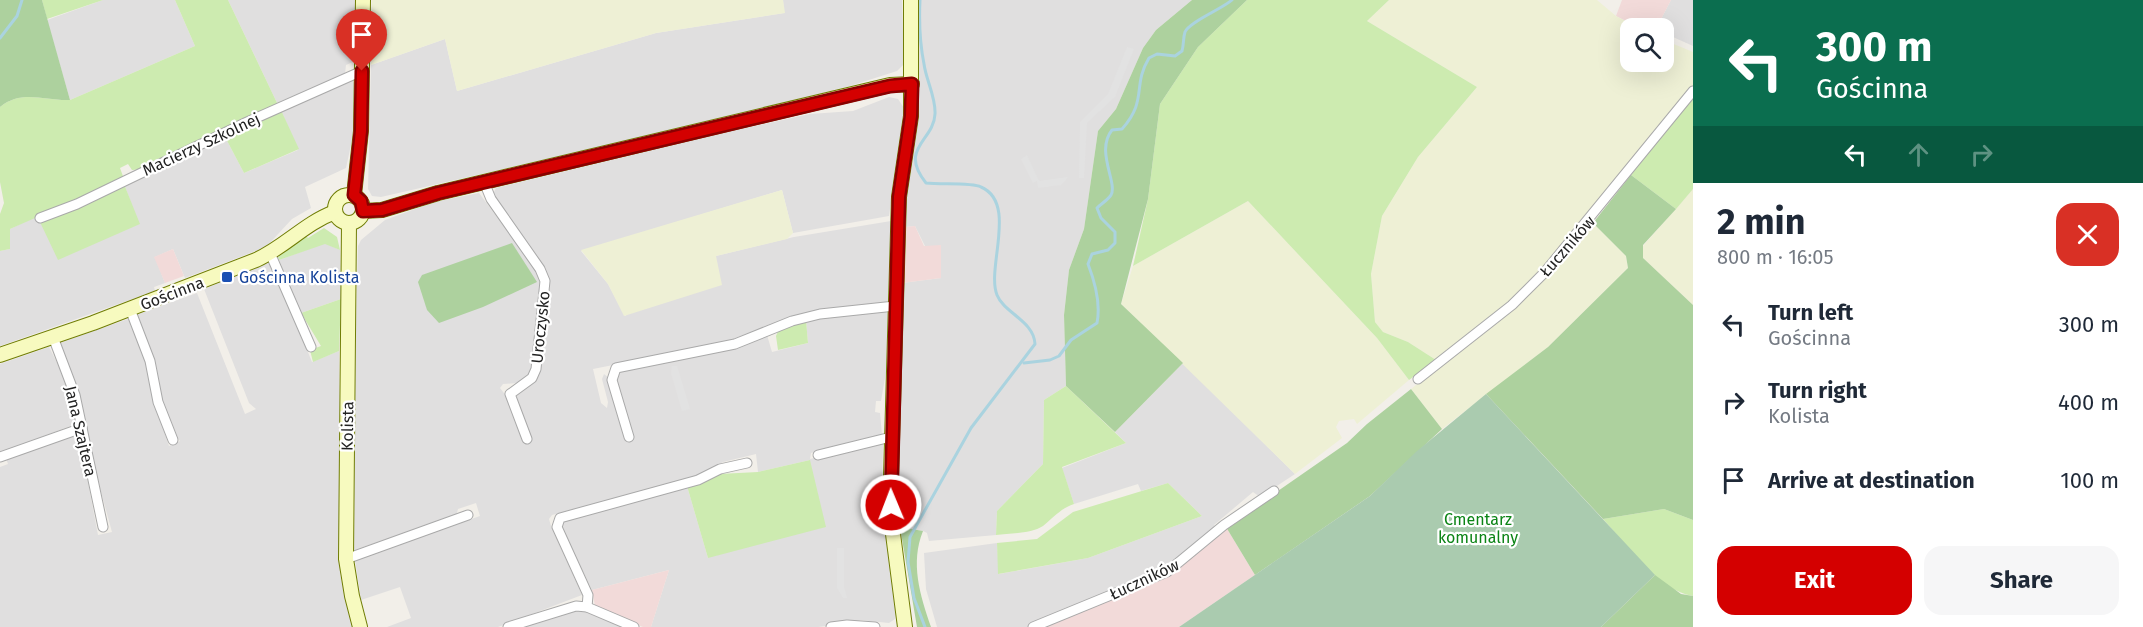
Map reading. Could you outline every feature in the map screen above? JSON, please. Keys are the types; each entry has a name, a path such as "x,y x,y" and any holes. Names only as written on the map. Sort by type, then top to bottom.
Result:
{"street":[{"path":"354,195 361,131 363,0"},
{"path":"905,627 893,534 891,437 901,179 910,124 912,84 911,0"},
{"name":"Macierzy Szkolnej","path":"40,218 76,204 247,122 362,71"},
{"path":"363,211 382,210 484,182 890,86 912,84"},
{"name":"Łuczników","path":"1418,379 1512,305 1544,273 1693,91"},
{"name":"Uroczysko","path":"484,182 491,200 540,269 545,281 536,369 532,378 510,394 527,439"},
{"path":"354,195 361,201 363,211 358,220 349,223 340,220 335,212 335,206 342,196 354,195"},
{"name":"Gościnna","path":"0,355 130,309 270,253 311,221 335,212"},
{"name":"Kolista","path":"349,223 346,559 360,627"},
{"path":"270,253 311,346"},
{"path":"629,437 612,380 616,368 735,344 792,321 820,314 895,306"},
{"path":"130,309 150,361 158,402 173,441"},
{"name":"Jana Szajtera","path":"53,337 75,395 103,527"},
{"path":"0,457 82,428"},
{"path":"818,455 891,437"},
{"path":"587,607 588,595 556,527 560,518 698,480 720,470 747,463"},
{"name":"Łuczników","path":"1033,627 1167,572 1224,525 1274,491"},
{"path":"346,559 468,515"},
{"path":"508,627 563,608 587,607 634,627"},
{"path":"831,627 875,627"}],"shaded area":[{"path":"103,0 175,0 195,46 70,100 47,20"},
{"path":"228,0 356,0 355,61 346,65 345,74 278,105"},
{"path":"783,0 902,0 904,64 897,71 850,86 599,147 381,197 372,196 368,189 371,65 445,39 457,91 656,33 784,13"},
{"path":"917,0 1192,0 1156,30 1143,48 1116,109 1098,131 1084,229 1069,270 1064,315 1066,386 1044,400 1043,464 997,511 996,535 929,541 927,533 923,531 900,527 898,484 902,283 941,278 915,226 906,227 907,173 916,123 919,75"},
{"path":"1622,0 1671,0 1662,18 1620,18 1616,16"},
{"path":"1671,0 1693,0 1693,46 1674,37 1674,18 1662,18"},
{"path":"1127,47 1134,49 1115,97 1087,123 1084,178 1079,178 1080,122 1108,94"},
{"path":"352,80 354,83 355,126 346,168 305,187 311,208 292,219 266,247 185,278 173,249 155,257 165,283 154,287 155,291 0,346 0,251 10,249 10,229 37,216 139,224 124,184 224,135 244,173 298,150 280,108"},
{"path":"889,97 898,99 904,108 889,216 793,233 782,190 581,251 608,284 625,316 716,256 794,237 891,221 888,302 847,307 734,341 593,369 601,403 607,408 608,402 602,379 604,374 610,379 620,370 767,335 772,352 808,343 806,320 882,310 888,313 886,372 881,401 876,401 875,412 880,413 882,435 811,453 810,459 883,444 882,490 895,619 889,623 860,620 859,622 818,627 651,627 669,570 592,590 562,528 564,522 687,486 708,558 810,460 758,472 756,454 723,462 699,476 552,515 549,519 551,526 582,595 498,627 387,627 411,618 400,587 361,600 355,560 480,516 476,503 458,509 456,516 354,550 356,323 358,246 361,240 385,220 434,202 479,193 542,277 532,372 517,383 503,384 500,388 507,397 515,397 536,378 548,282 497,202 493,194 496,188 810,114 853,111"},
{"path":"1027,155 1039,181 1068,177 1061,185 1038,188 1037,181 1033,183 1021,159"},
{"path":"915,226 924,246 941,245 941,278 902,283 906,227"},
{"path":"325,243 340,250 341,299 301,313 279,260"},
{"path":"173,249 184,276 165,283 154,257"},
{"path":"271,262 312,362 339,351 340,574 352,627 0,627 0,467 8,464 6,458 77,433 98,535 112,532 60,343 128,319 146,361 153,398 169,446 180,441 175,435 160,395 155,363 136,315 197,293 245,414 256,409 249,403 204,289"},
{"path":"49,347 69,386 78,423 0,453 0,364"},
{"path":"1183,363 1295,474 1260,497 1253,492 1214,525 1218,529 1180,562 1030,627 937,627 926,589 924,553 997,543 999,574 1088,558 1202,516 1168,483 1141,491 1138,484 1074,504 1062,468 1126,443 1115,432"},
{"path":"672,366 677,366 690,409 682,411 671,373"},
{"path":"1226,527 1255,575 1179,627 1037,627 1144,585"},
{"path":"837,548 844,548 844,587 847,598 843,598 837,588"},
{"path":"669,570 651,627 643,627 595,606 592,590"},
{"path":"577,610 588,611 628,627 523,627"}],"green space":[{"path":"0,0 42,0 70,100 25,97 17,98 0,107"},
{"path":"42,0 103,0 47,19"},
{"path":"175,0 228,0 278,105 143,169 132,170 128,164 120,168 124,179 10,229 10,249 0,251 0,214 4,203 0,182 0,107 17,98 25,97 70,100 195,46"},
{"path":"372,0 783,0 785,13 656,33 457,91 445,39 371,65"},
{"path":"1192,0 1247,0 1198,47 1160,104 1148,199 1121,304 1183,363 1115,432 1066,386 1064,315 1069,270 1084,229 1098,131 1116,109 1143,48 1156,30"},
{"path":"1247,0 1389,0 1367,21 1477,87 1418,157 1382,216 1371,274 1375,322 1383,332 1408,342 1436,360 1409,380 1377,338 1248,201 1133,266 1148,199 1160,104 1198,47"},
{"path":"1389,0 1597,0 1620,18 1620,72 1674,72 1674,44 1693,52 1693,87 1543,272 1510,303 1436,360 1408,342 1383,332 1375,322 1371,274 1382,216 1418,157 1477,87 1367,21"},
{"path":"1693,97 1693,189 1676,209 1631,175"},
{"path":"280,108 299,149 244,173 224,135"},
{"path":"1631,175 1676,209 1643,245 1643,258 1693,305 1693,520 1664,509 1603,519 1486,394 1548,347 1628,268 1626,256 1593,223"},
{"path":"124,184 140,224 58,260 39,220"},
{"path":"1693,189 1693,305 1643,258 1643,246"},
{"path":"782,190 793,233 787,239 716,256 722,285 624,316 608,284 581,250"},
{"path":"1248,201 1377,338 1409,380 1357,424 1354,419 1339,421 1336,427 1342,438 1295,474 1121,304 1133,266"},
{"path":"1593,223 1626,256 1628,268 1548,347 1442,429 1411,389 1514,307"},
{"path":"324,228 337,237 340,250 325,244 279,260 278,257 306,236 308,238"},
{"path":"512,243 537,282 483,307 439,323 427,310 418,282 422,275"},
{"path":"341,299 339,351 313,362 310,350 321,346 301,313"},
{"path":"806,320 808,343 778,350 776,336 779,329"},
{"path":"1066,386 1126,443 1062,467 1074,504 1061,511 1043,526 1027,532 996,535 997,511 1043,464 1044,400"},
{"path":"1411,389 1442,429 1370,496 1255,575 1226,527 1347,443"},
{"name":"Cmentarz komunalny","path":"1486,394 1655,575 1601,627 1179,627 1370,496 1417,451"},
{"path":"810,460 826,527 708,558 687,486 706,481 719,474 758,472"},
{"path":"1168,483 1202,516 1088,558 998,574 997,543 1037,539 1073,512"},
{"path":"1664,509 1693,520 1693,596 1680,592 1655,576 1603,519"},
{"path":"900,527 923,531 917,555 918,579 931,627 917,627"},
{"path":"1655,575 1681,594 1693,596 1693,627 1601,627"}],"waterway":[{"path":"0,38 17,16 22,0"},
{"path":"920,0 922,49 935,114 933,123 916,153 915,161 918,171 926,183 976,185 992,195 998,207 999,221 995,269 997,295 1006,307 1030,329 1035,344 971,428 910,537 908,562 914,598 925,627"},
{"path":"1024,363 1050,360 1059,356 1071,340 1097,323 1097,293 1088,264 1092,254 1108,250 1115,243 1115,232 1101,218 1097,208 1110,197 1112,190 1106,157 1107,138 1112,130 1122,129 1135,110 1141,77 1149,58 1157,54 1175,56 1182,51 1184,34 1188,28 1232,0"}],"place":[{"name":"Gościnna Kolista","path":"227,277"}],"route":[{"path":"362,71 361,131 354,195 361,201 363,211 382,210 438,193 890,86 912,84 911,116 899,197 891,505"}]}
